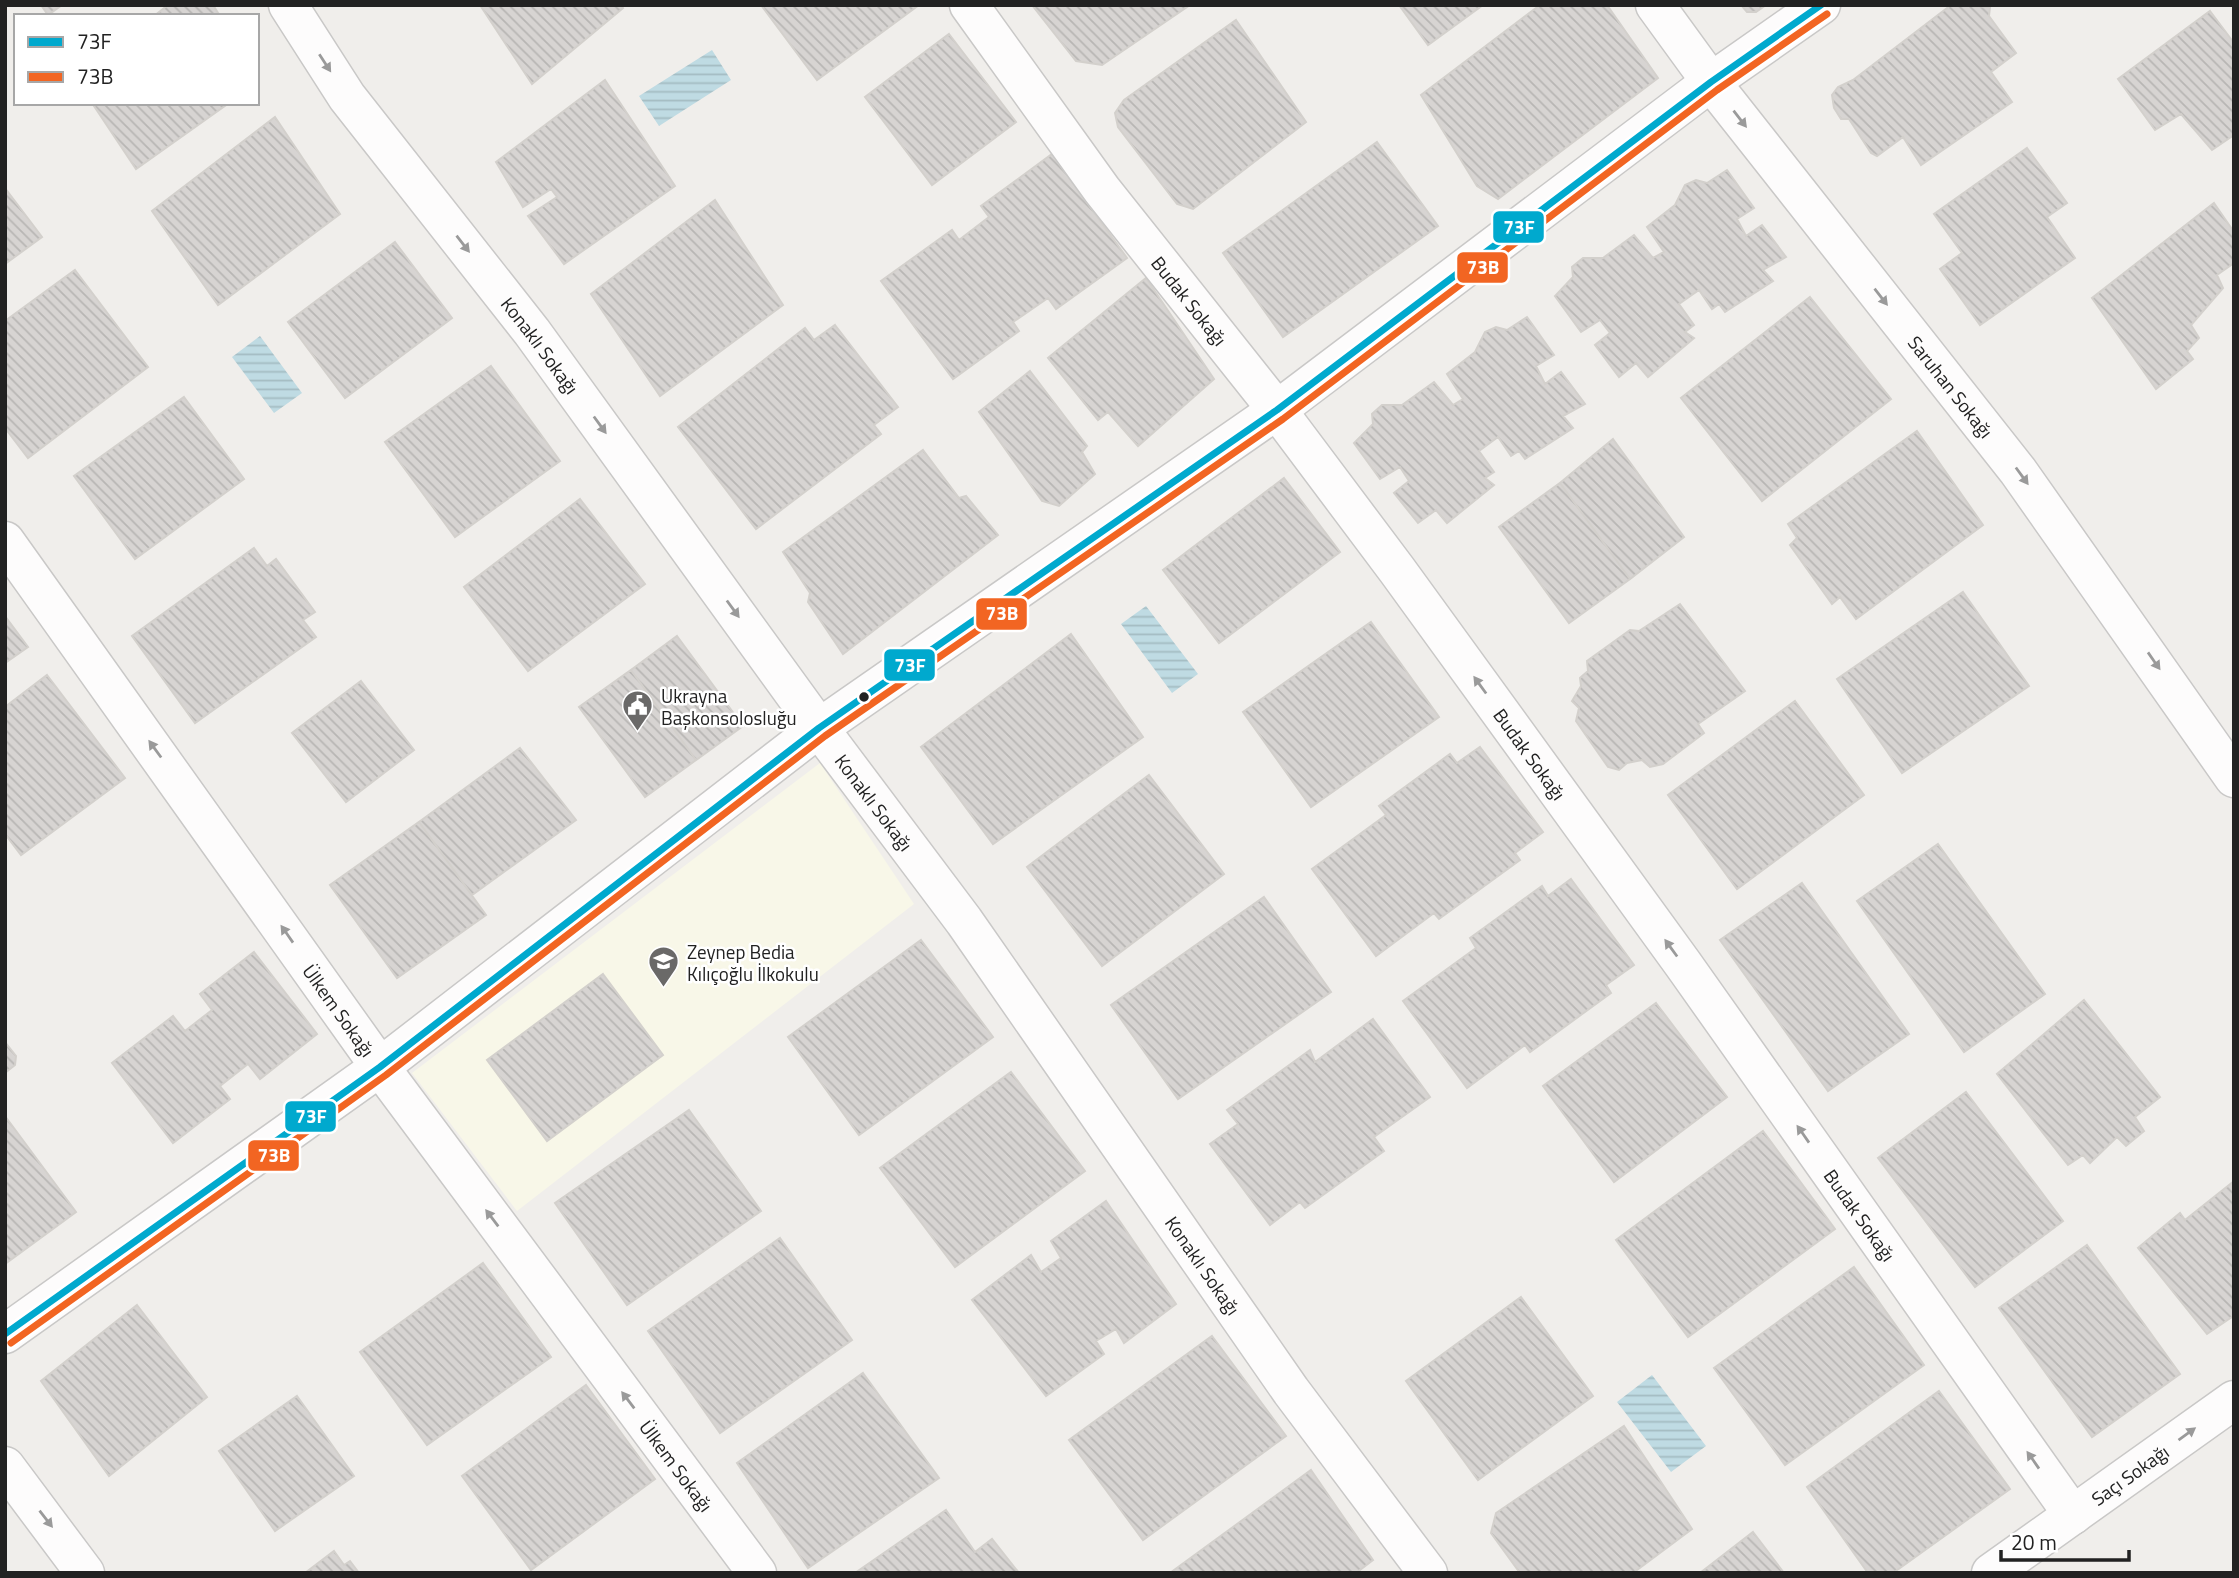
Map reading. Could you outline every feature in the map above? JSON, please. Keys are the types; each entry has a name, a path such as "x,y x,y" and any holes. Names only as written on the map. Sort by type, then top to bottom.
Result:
{"street":[{"name":"Konaklı Sokağı","path":"288,5 347,97 532,332 819,728 964,921 1291,1391 1428,1573"},
{"name":"Budak Sokağı","path":"969,5 1102,190 1277,410 1674,953 2073,1515"},
{"name":"Saruhan Sokağı","path":"1655,5 1711,82 2018,471 2234,778"},
{"path":"5,1334 380,1067 819,728 1277,410 1711,82 1821,5"},
{"name":"Ülkem Sokağı","path":"5,541 380,1067 757,1573"},
{"name":"Saçı Sokağı","path":"1991,1573 2234,1400"},
{"path":"5,1466 85,1573"}],"shaded area":[{"name":"Zeynep Bedia Kılıçoğlu İlkokulu","path":"820,763 914,904 517,1211 412,1073"}],"water":[{"path":"712,50 731,80 659,126 639,96"},
{"path":"260,336 302,393 274,413 232,357"},
{"path":"1146,606 1198,674 1172,693 1121,624"},
{"path":"1652,1375 1706,1446 1671,1472 1617,1402"}],"building":[{"path":"41,5 62,5 49,14"},
{"path":"168,5 213,5 219,14 157,14"},
{"path":"480,5 621,5 623,8 532,84"},
{"path":"761,5 919,5 817,80"},
{"path":"1032,5 1190,5 1102,65 1076,61"},
{"path":"1399,5 1483,5 1428,45"},
{"path":"1540,5 1607,5 1658,78 1498,199 1477,186 1421,95"},
{"path":"1741,5 1766,5 1756,12 1747,12"},
{"path":"1951,5 1990,7 1989,16 2016,53 1991,72 2012,102 1921,165 1903,137 1877,156 1871,153 1849,119 1841,119 1834,108 1832,95 1838,87 1853,80"},
{"path":"2210,11 2234,43 2234,135 2212,150 2181,114 2155,130 2118,79"},
{"path":"1236,20 1306,122 1193,209 1177,204 1118,127 1115,113 1124,100"},
{"path":"949,34 1016,122 932,185 865,97"},
{"path":"605,80 675,186 564,264 528,216 557,197 551,189 523,207 496,162"},
{"path":"93,105 226,105 136,169"},
{"path":"275,117 340,214 218,305 152,211"},
{"path":"1377,142 1438,226 1283,337 1223,253"},
{"path":"2027,148 2067,203 2047,217 2075,258 1980,325 1940,269 1962,253 1934,214"},
{"path":"1052,154 1127,258 1056,309 1048,298 1013,322 1019,331 953,379 881,281 952,230 959,240 989,217 981,206"},
{"path":"1727,170 1754,208 1737,219 1746,236 1762,225 1786,257 1763,270 1773,281 1725,312 1719,304 1712,309 1699,290 1679,304 1694,325 1685,332 1694,338 1648,377 1636,363 1619,377 1595,345 1610,333 1600,320 1581,332 1555,296 1573,277 1572,267 1583,258 1603,258 1634,235 1653,258 1664,252 1647,227 1675,205 1685,185 1696,180 1707,183"},
{"path":"5,188 42,237 5,264"},
{"path":"715,200 783,305 660,396 591,294"},
{"path":"2214,203 2234,232 2234,263 2217,275 2223,288 2191,325 2199,338 2187,351 2193,359 2156,389 2092,298"},
{"path":"395,242 452,318 345,398 288,322"},
{"path":"75,270 148,367 28,458 5,428 5,321"},
{"path":"1146,278 1214,379 1138,446 1108,412 1098,420 1048,358"},
{"path":"1810,297 1891,399 1762,501 1681,398"},
{"path":"1527,317 1554,355 1536,366 1545,384 1561,372 1585,404 1563,416 1573,428 1525,459 1519,451 1511,456 1498,437 1479,451 1494,472 1485,478 1494,485 1447,523 1436,510 1418,523 1394,493 1409,481 1400,467 1380,479 1354,443 1373,424 1372,414 1382,405 1402,405 1434,382 1453,405 1463,399 1447,374 1475,352 1485,332 1496,327 1507,330"},
{"path":"835,325 898,407 874,425 881,434 756,529 678,427 805,328 814,340"},
{"path":"491,366 560,461 455,537 385,442"},
{"path":"1030,371 1087,446 1082,452 1095,474 1059,506 1042,501 979,412"},
{"path":"184,397 244,479 135,559 74,476"},
{"path":"1917,431 1983,525 1856,619 1840,597 1832,604 1790,545 1797,538 1788,524"},
{"path":"1613,439 1684,537 1630,579 1560,483"},
{"path":"923,450 959,498 966,496 998,535 843,654 808,602 810,593 783,552"},
{"path":"1284,478 1340,552 1219,643 1163,570"},
{"path":"1560,483 1630,579 1569,623 1499,527"},
{"path":"580,499 645,584 528,671 464,587"},
{"path":"254,548 267,566 276,559 315,612 303,620 316,637 195,723 132,636"},
{"path":"1963,592 2029,686 1902,773 1837,679"},
{"path":"1680,604 1745,691 1698,724 1704,733 1663,764 1650,767 1642,760 1627,763 1619,770 1608,767 1576,721 1579,708 1572,701 1581,686 1580,678 1588,671 1587,661 1630,630 1639,631"},
{"path":"5,616 28,647 5,663"},
{"path":"1371,622 1439,717 1311,807 1243,712"},
{"path":"1071,634 1143,737 993,844 921,747"},
{"path":"677,636 743,726 696,760 631,670"},
{"name":"Ukrayna Başkonsolosluğu","path":"631,670 696,760 645,797 579,707"},
{"path":"47,675 125,778 21,855 5,834 5,707"},
{"path":"361,681 414,750 346,802 292,733"},
{"path":"1795,701 1864,795 1737,889 1668,795"},
{"path":"1480,747 1543,832 1515,853 1520,860 1439,919 1434,913 1376,956 1312,869 1386,815 1379,806 1450,754 1457,763"},
{"path":"520,748 576,820 472,895 419,822"},
{"path":"1149,775 1224,874 1102,966 1027,867"},
{"path":"419,822 486,915 397,978 330,885"},
{"path":"1938,844 2045,994 1964,1052 1857,901"},
{"path":"1571,879 1634,965 1606,985 1611,993 1530,1052 1525,1045 1467,1088 1403,1001 1476,948 1470,938 1542,886 1548,896"},
{"path":"1802,883 1909,1034 1828,1091 1720,940"},
{"path":"1264,897 1331,992 1178,1099 1111,1005"},
{"path":"921,940 993,1037 859,1135 788,1037"},
{"path":"254,952 317,1034 260,1079 248,1064 220,1086 230,1099 173,1143 112,1063 173,1016 185,1031 212,1010 200,994"},
{"path":"603,974 663,1055 547,1141 487,1060"},
{"path":"2084,1000 2160,1097 2135,1117 2144,1131 2126,1146 2117,1137 2090,1163 2083,1155 2068,1165 1997,1074"},
{"path":"1656,1003 1727,1097 1614,1182 1543,1086"},
{"path":"1373,1019 1430,1097 1374,1137 1384,1151 1305,1208 1300,1202 1270,1225 1210,1144 1238,1124 1227,1110 1310,1050 1315,1062"},
{"path":"5,1042 16,1056 15,1065 5,1073"},
{"path":"1011,1072 1085,1171 955,1267 880,1168"},
{"path":"1966,1092 2063,1221 1975,1287 1878,1158"},
{"path":"689,1110 761,1211 627,1305 555,1203"},
{"path":"5,1116 76,1212 5,1264"},
{"path":"1763,1131 1835,1229 1688,1337 1616,1240"},
{"path":"2234,1181 2234,1319 2232,1317 2207,1334 2138,1248 2180,1213 2185,1220"},
{"path":"1106,1201 1176,1304 1124,1343 1116,1329 1096,1341 1104,1354 1046,1396 972,1300 1031,1255 1041,1272 1061,1258 1051,1241"},
{"path":"780,1238 852,1340 720,1433 648,1331"},
{"path":"2087,1245 2180,1374 2092,1437 1999,1308"},
{"path":"483,1263 551,1357 427,1445 360,1352"},
{"path":"1854,1267 1924,1365 1785,1465 1714,1368"},
{"path":"1521,1297 1593,1396 1478,1480 1406,1381"},
{"path":"137,1305 207,1397 109,1476 41,1381"},
{"path":"1212,1336 1286,1436 1143,1540 1069,1440"},
{"path":"863,1373 939,1478 808,1568 737,1463"},
{"path":"586,1385 655,1479 531,1570 462,1476"},
{"path":"1939,1391 2010,1489 1893,1573 1868,1573 1807,1487"},
{"path":"297,1396 354,1476 275,1531 219,1451"},
{"path":"1624,1426 1692,1529 1633,1573 1520,1573 1491,1533 1496,1513"},
{"path":"1311,1470 1373,1560 1356,1573 1170,1573"},
{"path":"946,1510 975,1552 992,1539 1019,1573 855,1573"},
{"path":"1753,1532 1784,1573 1700,1573"},
{"path":"334,1551 344,1565 350,1561 359,1573 305,1573"}],"transit line":[{"name":"73F","path":"5,1334 380,1067 819,728 1277,410 1711,82 1821,5"},
{"name":"73B","path":"11,1343 386,1075 825,736 1283,419 1717,90 1827,14"}],"place":[{"name":"Ukrayna Başkonsolosluğu","path":"638,733"},
{"name":"Zeynep Bedia Kılıçoğlu İlkokulu","path":"664,989"}]}
